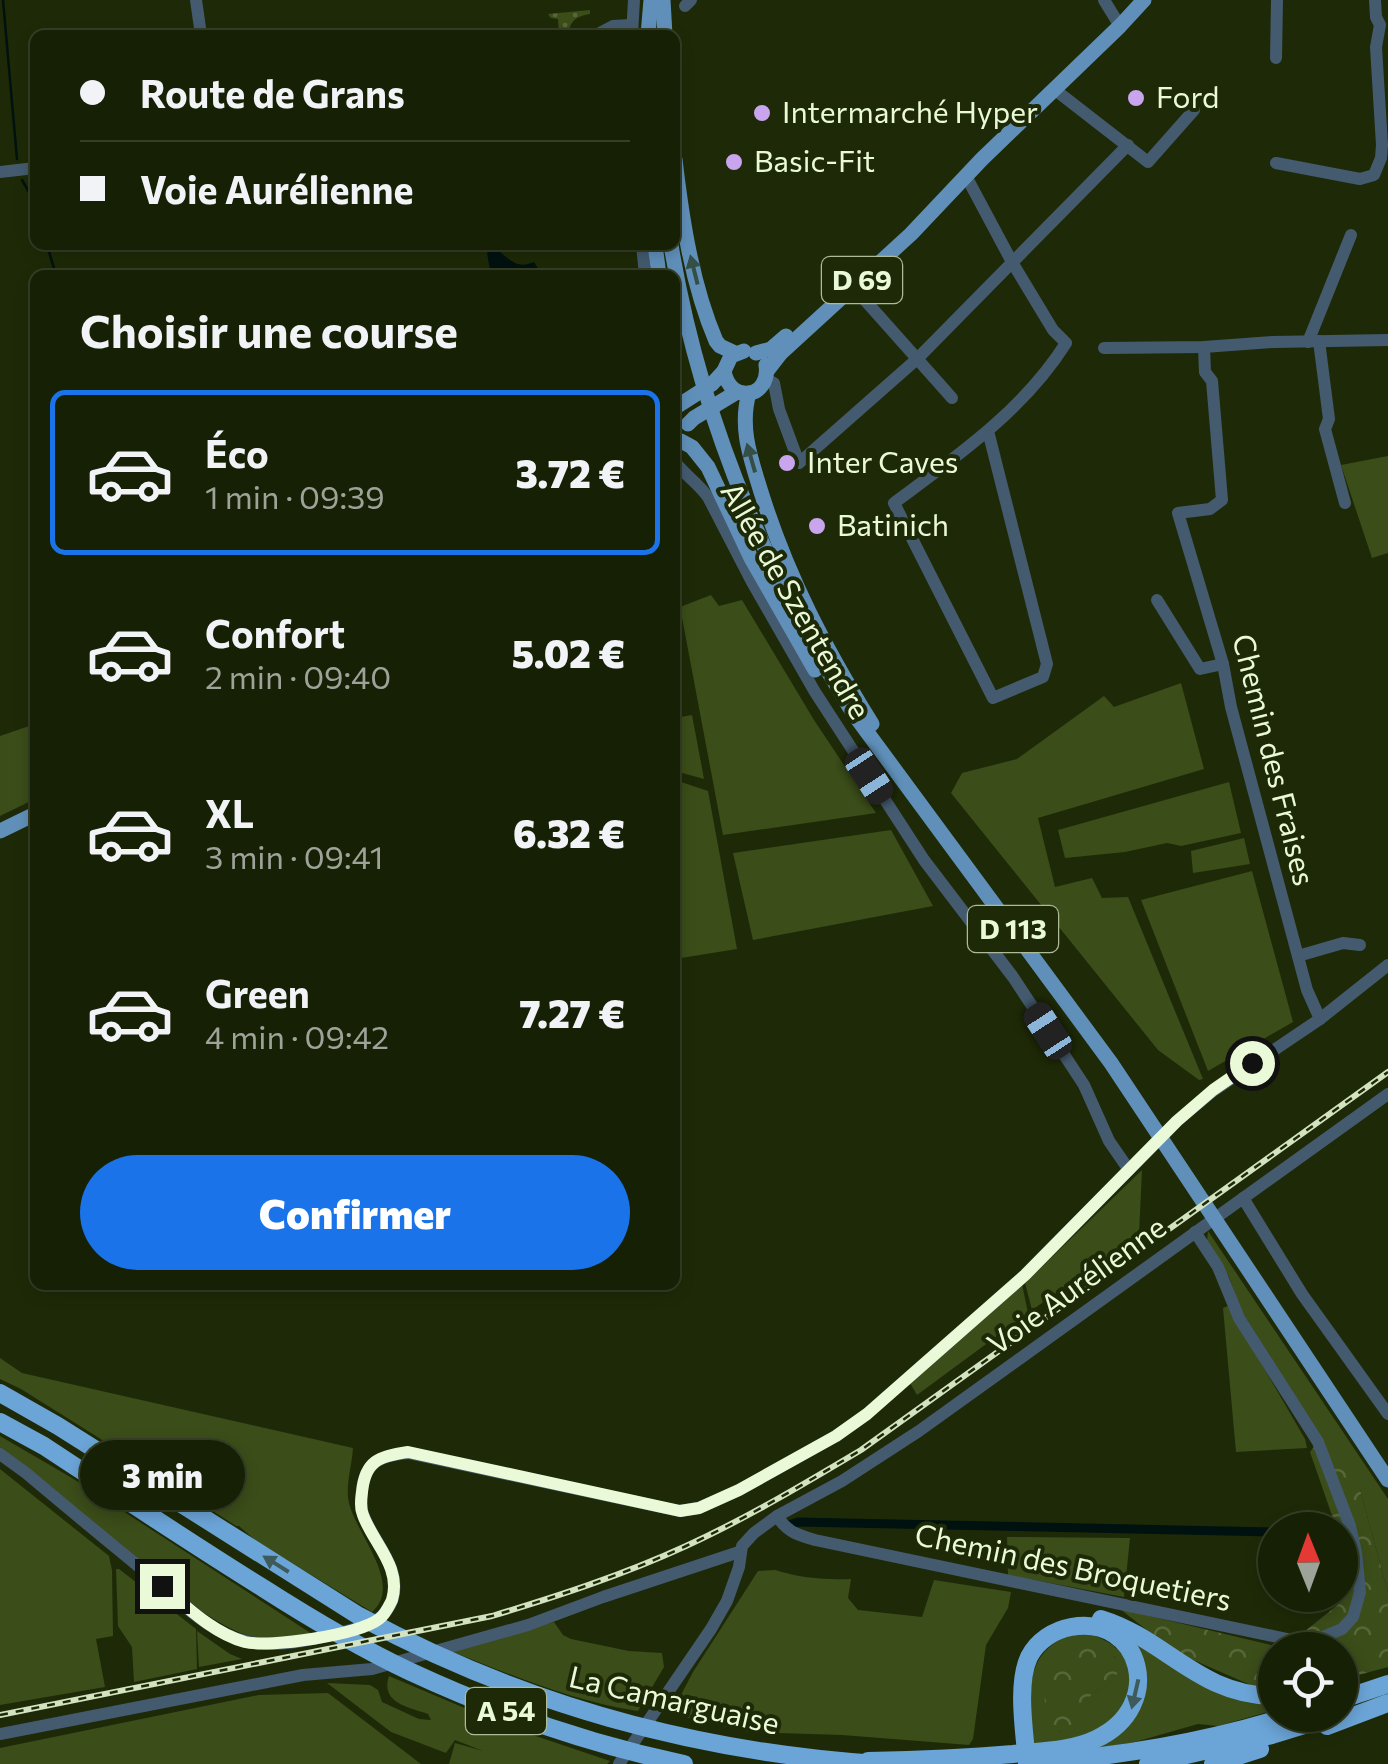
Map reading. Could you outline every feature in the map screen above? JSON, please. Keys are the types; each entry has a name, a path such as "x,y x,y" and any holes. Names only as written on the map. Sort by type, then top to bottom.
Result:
{"highway":[{"name":"La Camarguaise","path":"0,1393 359,1616 490,1679 670,1735 768,1753 877,1764"},
{"name":"La Camarguaise","path":"0,1422 44,1446 322,1625 408,1670 481,1702 606,1746 656,1761 684,1764"},
{"path":"1021,1727 1016,1679 1027,1645 1036,1632 1050,1624 1082,1616 1121,1625 1196,1675 1231,1690 1258,1694"},
{"path":"837,1762 990,1756 1040,1752 1094,1740 1121,1722 1131,1710 1139,1679 1134,1660 1122,1641 1103,1627 1082,1625 1058,1629 1030,1657 1023,1681 1021,1727 1021,1764 1146,1750 1258,1724"},
{"path":"1358,1686 1388,1680"},
{"path":"1358,1692 1388,1680"},
{"path":"1358,1709 1388,1701"},
{"path":"1213,1764 1336,1723 1388,1701"},
{"path":"1148,1764 1280,1732"}],"main road":[{"path":"651,30 652,0"},
{"path":"663,0 664,30"},
{"name":"D 69","path":"767,376 780,354 827,306 911,234 1144,0"},
{"path":"680,194 704,308 716,341 735,353"},
{"name":"D 113","path":"680,286 699,371 747,511 821,661 853,714 1094,1038 1388,1480"},
{"name":"D 69","path":"756,353 775,346 827,306"},
{"path":"680,404 712,384 735,353 743,350 762,358 767,376 760,388 743,392 694,418 680,442"},
{"path":"724,371 727,383 743,392"},
{"path":"743,392 746,440 782,555 894,768"},
{"path":"680,411 688,424"},
{"path":"680,445 692,447 708,467 751,558 826,688 842,709 853,714"},
{"path":"0,831 30,816"}],"street":[{"path":"196,0 200,30"},
{"path":"606,30 614,26 632,30 634,0"},
{"path":"1104,0 1120,26"},
{"path":"1276,163 1360,179 1374,175 1382,158 1376,47 1384,25 1376,17 1376,0"},
{"path":"1274,12 1276,58"},
{"path":"1054,89 1148,162 1194,110"},
{"path":"767,376 774,383 799,463 918,358 1128,146"},
{"path":"0,172 30,169"},
{"path":"966,176 1012,262 1066,343 1051,366 988,431 894,503 993,698 1043,677 1047,664 988,431"},
{"path":"1346,502 1324,428 1329,419 1314,342 1351,236"},
{"path":"851,284 952,398"},
{"path":"1104,348 1388,340"},
{"name":"Chemin des Fraises","path":"1204,347 1205,372 1212,381 1222,500 1210,508 1178,513 1223,664 1307,990 1320,1020"},
{"path":"975,443 994,450"},
{"name":"Allée de Szentendre","path":"680,467 708,497 814,692 924,860 1023,993 1084,1086 1109,1140 1129,1170"},
{"path":"1157,600 1200,669 1223,664"},
{"path":"1298,956 1343,944 1360,945"},
{"path":"0,1454 214,1627 246,1642 266,1645 314,1639 368,1625 386,1611 393,1597 394,1580 387,1556 363,1515 360,1502 363,1478 374,1461 408,1452 680,1511 699,1508 739,1490 836,1436 867,1414 1025,1275 1177,1121 1213,1090 1320,1020 1387,970"},
{"name":"Voie Aurélienne","path":"741,1549 777,1516 842,1481 919,1431 1388,1094"},
{"path":"1243,1198 1302,1294 1388,1414"},
{"name":"Chemin des Broquetiers","path":"777,1516 794,1534 815,1540 1292,1640 1318,1639 1342,1629 1354,1617 1360,1592 1350,1526 1318,1442 1239,1318 1218,1267 1195,1232"},
{"path":"0,1734 304,1675 372,1669 528,1625 741,1549 727,1601 711,1630 620,1764"}],"green space":[{"path":"590,10 590,14 574,20 569,30 559,30 558,19 548,14"},
{"path":"1388,456 1388,553 1372,558 1341,465"},
{"path":"711,595 719,606 742,600 876,813 723,835 680,607"},
{"path":"1181,683 1204,769 1038,818 1055,887 1092,878 1102,898 1128,897 1203,1079 1199,1080 1158,1050 951,793 962,773 1017,759 1104,696 1114,707"},
{"path":"692,715 704,779 680,772 680,717"},
{"path":"30,726 30,801 0,816 0,736"},
{"path":"680,782 708,791 737,949 680,958"},
{"path":"1229,782 1241,833 1181,846 1167,843 1065,858 1058,830"},
{"path":"891,830 933,906 753,940 733,853"},
{"path":"1244,838 1250,864 1193,873 1191,851"},
{"path":"1252,871 1293,1022 1208,1071 1141,900"},
{"path":"1142,1170 1139,1235 1032,1310 1025,1283"},
{"path":"1208,1231 1388,1499 1388,1593 1360,1489 1321,1438 1241,1310 1229,1277 1207,1241"},
{"path":"1022,1284 1028,1313 917,1395 910,1383"},
{"path":"1228,1306 1307,1448 1236,1452 1223,1308"},
{"path":"0,1358 22,1373 353,1448 349,1503 381,1573 380,1601 372,1612 256,1541 141,1461 0,1379"},
{"path":"0,1436 72,1478 312,1634 256,1637 233,1630 204,1613 0,1451"},
{"path":"1321,1438 1353,1474 1360,1489 1388,1593 1388,1667 1358,1675 1358,1632 1304,1632 1329,1612 1358,1612 1358,1512 1331,1512 1310,1452"},
{"path":"0,1469 109,1556 113,1636 96,1639 105,1687 0,1705"},
{"path":"1007,1537 1130,1538 1124,1597 1008,1575"},
{"path":"116,1569 196,1629 197,1669 134,1682 132,1647 118,1626"},
{"path":"775,1570 813,1578 851,1579 848,1598 858,1610 922,1617 934,1580 1011,1592 1008,1608 986,1645 969,1745 748,1732 671,1714 693,1672 758,1571"},
{"path":"1120,1609 1258,1642 1258,1686 1175,1652"},
{"path":"554,1622 571,1639 629,1651 662,1653 664,1667 638,1711 544,1687 451,1649"},
{"path":"197,1631 230,1654 242,1659 199,1667"},
{"path":"1080,1632 1104,1640 1122,1653 1130,1673 1127,1698 1117,1716 1096,1730 1076,1738 1033,1745 1033,1676 1047,1649","holes":["1114,1656 1119,1666 1113,1680 1090,1696 1073,1723 1059,1732"]},
{"path":"1132,1637 1258,1694 1258,1715 1218,1726 1198,1724 1135,1742 1092,1749 1135,1716"},
{"path":"1093,1643 1115,1657 1120,1665 1117,1673 1087,1700 1073,1725 1054,1733 1045,1702 1049,1665 1065,1647"},
{"path":"389,1676 512,1728 610,1761 449,1764 455,1743 483,1751 455,1740 446,1753 391,1732 327,1683 370,1685 378,1690 382,1702 419,1719 431,1720 428,1714 392,1698 387,1685"},
{"path":"328,1693 421,1764 0,1764 0,1748 259,1695"}],"shaded area":[{"path":"497,250 518,264 534,262 539,270 490,270 487,253"}],"waterway":[{"path":"3,0 17,159"},
{"path":"22,180 30,194"},
{"path":"48,250 54,270"},
{"path":"785,1526 798,1522 1258,1532"}],"railway":[{"path":"0,1715 492,1616 590,1584 686,1546 861,1450 1388,1072"}],"place":[{"name":"Ford","path":"1136,98"},
{"name":"Intermarché Hyper","path":"762,113"},
{"name":"Basic-Fit","path":"734,162"},
{"name":"Inter Caves","path":"787,463"},
{"name":"Batinich","path":"817,526"}],"route":[{"path":"162,1586 214,1627 246,1642 266,1645 314,1639 380,1619 393,1597 394,1580 387,1556 363,1515 360,1502 363,1478 374,1461 388,1455 408,1452 680,1511 699,1508 739,1490 836,1436 867,1414 1025,1275 1177,1121 1252,1063"}]}
